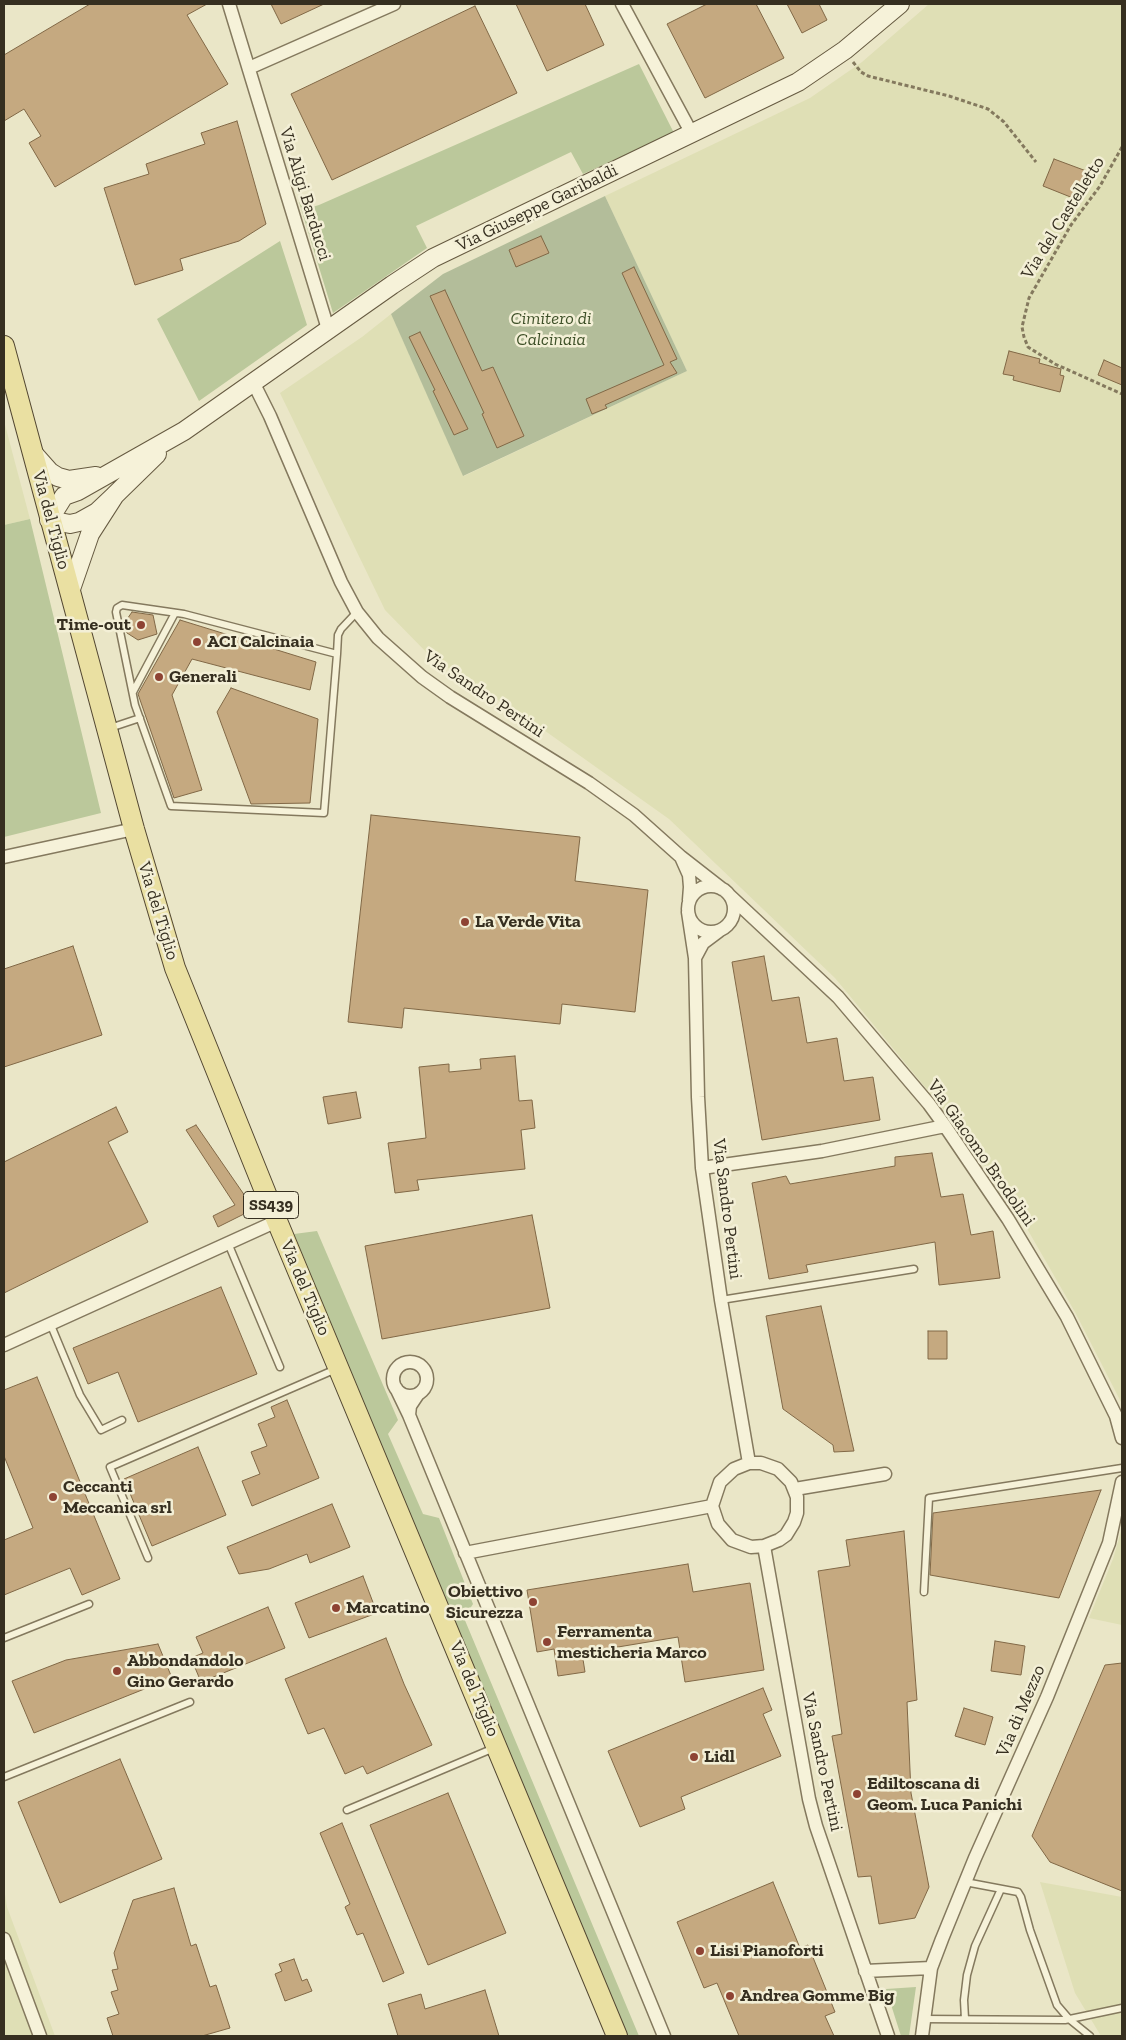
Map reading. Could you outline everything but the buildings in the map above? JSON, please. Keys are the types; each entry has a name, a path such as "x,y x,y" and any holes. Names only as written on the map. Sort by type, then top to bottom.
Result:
{"main road":[{"name":"Via del Tiglio","path":"4,346 134,829 175,968 277,1221 498,1746 617,2036"}],"street":[{"name":"Via Aligi Barducci","path":"229,4 328,330"},
{"path":"249,68 394,4"},
{"path":"622,4 692,134"},
{"name":"Via Giuseppe Garibaldi","path":"184,431 433,258 798,82 845,50 900,4"},
{"name":"Via Sandro Pertini","path":"253,382 341,582 357,612 378,638 422,677 590,783 634,816 726,892"},
{"path":"184,431 97,512 79,522 70,524 50,520 64,496 78,491 184,431"},
{"path":"34,454 50,472 58,477 69,480 111,473"},
{"path":"71,590 90,534 115,495"},
{"path":"4,857 134,829"},
{"name":"Via Sandro Pertini","path":"682,857 689,875 688,906 695,958 698,1097 702,1168 721,1300 749,1463"},
{"path":"695,958 703,943 723,928 731,920 734,912 733,904 726,892 710,886 703,887 692,895 688,906 691,920 696,927 712,932 723,928 740,920 760,924"},
{"name":"Via Giacomo Brodolini","path":"726,892 838,997 929,1104 945,1126 1008,1219 1067,1316 1112,1407 1122,1438"},
{"path":"702,1168 822,1151 945,1126"},
{"path":"4,1345 227,1242 277,1221"},
{"path":"408,1415 410,1406 424,1389 428,1379 426,1373 416,1363 403,1363 398,1368 394,1380 396,1388 664,2036"},
{"path":"396,1388 401,1393 407,1395 418,1394"},
{"path":"749,1463 761,1463 778,1469 795,1489 797,1505 794,1522 786,1535 764,1546 751,1547 732,1540 718,1524 712,1506 720,1482 734,1469 749,1463"},
{"path":"795,1489 885,1474"},
{"name":"Via di Mezzo","path":"922,2036 931,1968 965,1882 1047,1697 1108,1544 1122,1482"},
{"path":"465,1553 712,1506"},
{"name":"Via Sandro Pertini","path":"764,1546 809,1799 816,1826 888,2036"},
{"path":"4,1939 40,2036"},
{"path":"865,1971 931,1968"}],"lane":[{"path":"337,654 175,613 122,605 116,608 140,718 170,806 324,813 337,654 338,635 341,629 357,612"},
{"path":"133,692 175,613"},
{"path":"107,729 140,718"},
{"path":"227,1242 280,1367"},
{"path":"721,1300 914,1269"},
{"path":"50,1323 80,1395 101,1430 122,1420"},
{"path":"148,1558 110,1467 339,1368"},
{"path":"924,1592 929,1498 1122,1468"},
{"path":"4,1638 89,1604"},
{"path":"4,1777 190,1702"},
{"path":"347,1810 498,1746"},
{"path":"965,1882 1018,1892 1057,2005 1068,2019 1090,2036"},
{"path":"965,2019 964,2000 967,1975 975,1946 1001,1889"},
{"path":"924,2019 1068,2019 1122,2008"}],"path":[{"path":"845,50 857,67 868,76 949,96 988,109 1004,122 1036,162"},
{"name":"Via del Castelletto","path":"1122,147 1100,186 1071,225 1030,298 1022,327 1028,347 1055,364 1122,394"}],"green space":[{"path":"929,4 1122,4 1122,1404 1075,1312 1018,1213 953,1121 835,978 669,819 541,728 430,656 385,610 280,393 362,337 391,314 464,476 687,371 605,196 810,98 862,62"},
{"path":"639,64 674,133 583,174 571,152 416,226 427,248 333,313 299,202 306,199 309,208 319,205"},
{"name":"Cimitero di Calcinaia","path":"605,196 687,371 463,476 391,314 443,274"},
{"path":"280,241 307,325 199,401 157,319"},
{"path":"4,421 30,519 4,525"},
{"path":"30,519 101,813 4,837 4,525"},
{"path":"317,1231 398,1420 388,1434 423,1514 439,1518 473,1604 464,1618 639,2036 627,2036 294,1234"},
{"path":"1122,1528 1122,1625 1089,1618 1113,1559"},
{"path":"1040,1882 1122,1897 1122,2036 1101,2036 1075,1993"},
{"path":"4,1888 7,1907 55,2036 4,2036"},
{"path":"916,1987 909,2036 901,2036 886,1989"}],"place":[{"name":"Time-out","path":"141,625"},
{"name":"ACI Calcinaia","path":"197,642"},
{"name":"Generali","path":"159,677"},
{"name":"La Verde Vita","path":"465,922"},
{"name":"Ceccanti Meccanica srl","path":"53,1497"},
{"name":"Obiettivo Sicurezza","path":"533,1602"},
{"name":"Marcatino","path":"336,1608"},
{"name":"Ferramenta mesticheria Marco","path":"547,1642"},
{"name":"Abbondandolo Gino Gerardo","path":"117,1671"},
{"name":"Lidl","path":"694,1757"},
{"name":"Ediltoscana di Geom. Luca Panichi","path":"857,1794"},
{"name":"Lisi Pianoforti","path":"700,1951"},
{"name":"Andrea Gomme Big","path":"730,1996"}]}
